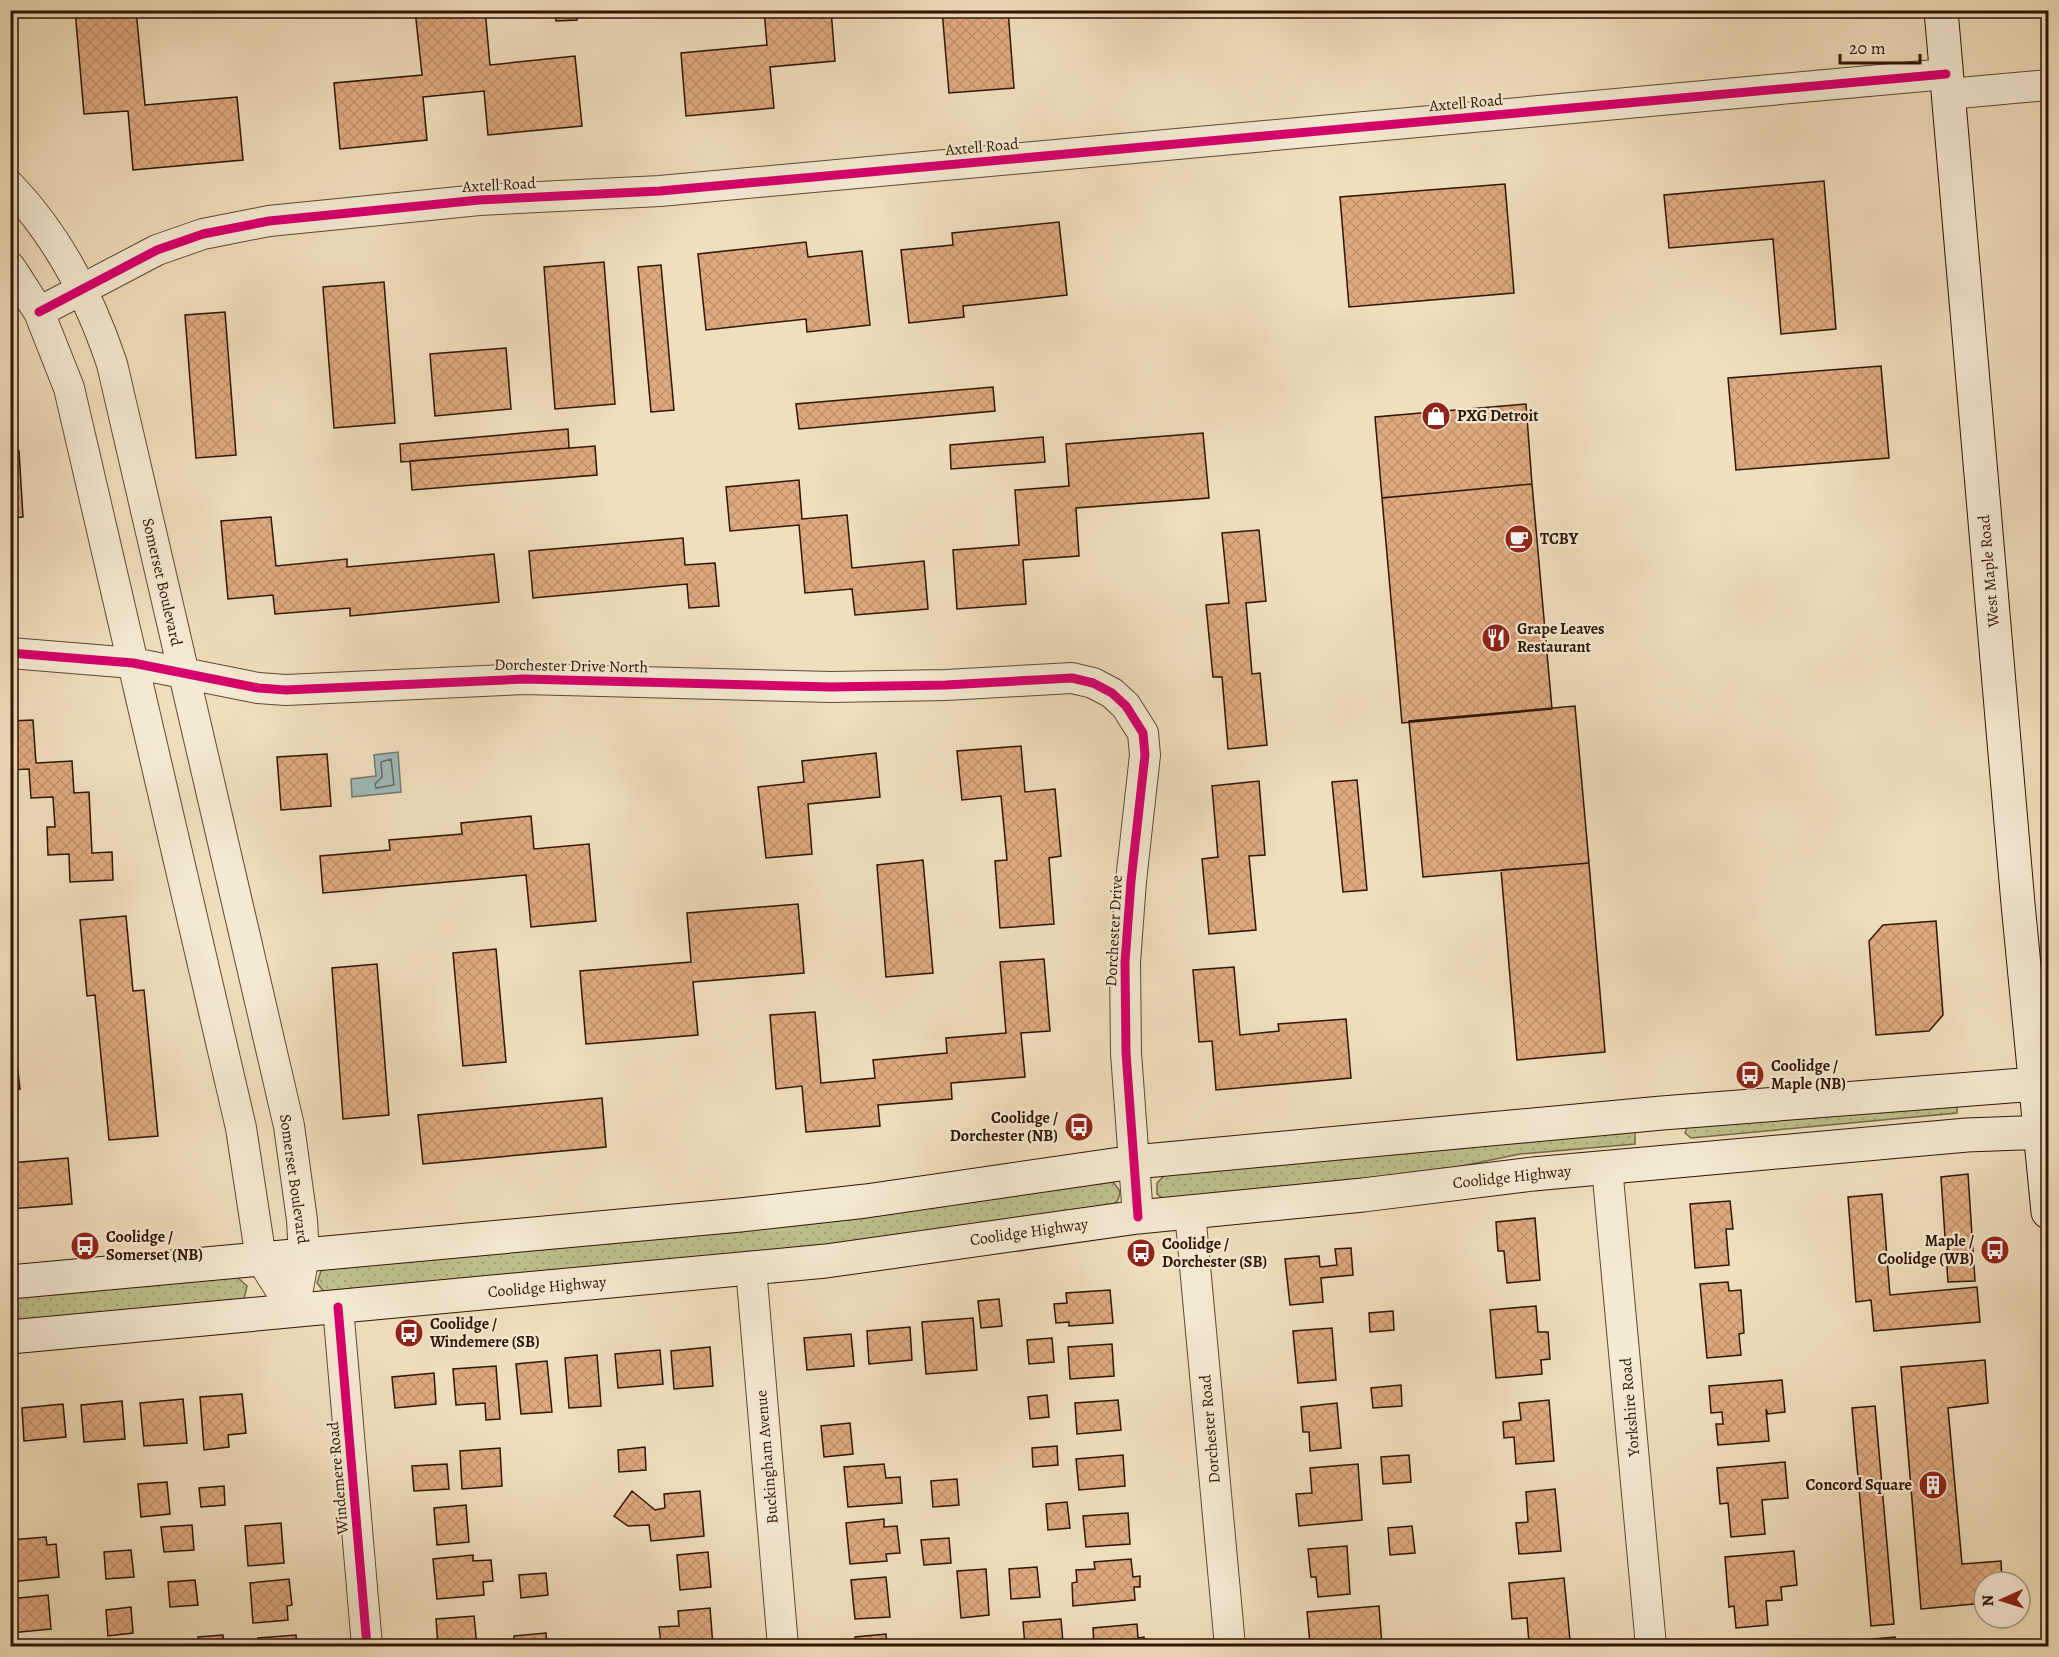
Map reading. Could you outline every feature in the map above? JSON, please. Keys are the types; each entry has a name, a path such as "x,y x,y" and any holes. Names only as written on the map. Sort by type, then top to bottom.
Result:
{"main road":[{"name":"West Maple Road","path":"1941,10 2042,1083 2049,1212"},
{"path":"10,1282 866,1201 1134,1162 1662,1113 2042,1083"},
{"path":"1662,1113 1666,1160"},
{"name":"Coolidge Highway","path":"10,1337 826,1261 1138,1217 1666,1160 1967,1135 2045,1132"}],"street":[{"name":"Axtell Road","path":"39,312 157,250 203,234 297,217 479,200 660,191 1947,84 2049,85"},
{"name":"Somerset Boulevard","path":"10,186 50,233 82,288 98,321 112,364 289,1126 302,1220 304,1255 294,1311"},
{"path":"10,267 39,312 69,388 241,1128 261,1259 294,1311"},
{"name":"Dorchester Drive North","path":"10,653 133,663 258,688 320,691 524,679 831,687 946,685 1072,678 1103,688 1126,706"},
{"name":"Dorchester Drive","path":"1126,706 1143,733 1145,755 1126,944 1126,1053 1134,1162"},
{"path":"1134,1162 1138,1217"},
{"name":"Yorkshire Road","path":"1607,1167 1651,1647"},
{"name":"Dorchester Road","path":"1190,1212 1230,1647"},
{"name":"Buckingham Avenue","path":"751,1268 783,1647"},
{"name":"Windemere Road","path":"338,1307 367,1647"}],"green space":[{"path":"1957,1105 1957,1113 1691,1138 1685,1133 1687,1127"},
{"path":"1635,1131 1635,1144 1520,1154 1413,1176 1165,1200 1157,1194 1157,1183 1165,1175"},
{"path":"1113,1182 1120,1191 1118,1200 1110,1206 858,1242 325,1293 317,1283 321,1271 325,1268"},
{"path":"237,1277 247,1286 244,1299 11,1322 11,1296"}],"water":[{"path":"398,752 401,792 352,797 351,779 376,776 374,755"}],"building":[{"path":"75,10 136,10 145,105 237,97 243,160 133,170 128,111 84,114"},
{"path":"415,10 485,10 490,65 575,56 582,126 488,135 484,91 423,97 427,140 340,149 334,83 422,75"},
{"path":"555,10 576,10 577,20 556,21"},
{"path":"764,10 831,10 835,61 770,67 774,108 686,116 681,53 767,45"},
{"path":"942,10 1008,10 1014,88 949,93"},
{"path":"1615,10 1666,10 1666,11 1615,16"},
{"path":"1824,181 1836,329 1781,334 1773,239 1669,248 1664,195"},
{"path":"1505,184 1514,293 1349,307 1340,197"},
{"path":"1059,222 1067,295 963,306 964,317 909,323 901,250 953,245 952,233"},
{"path":"806,242 808,257 862,251 870,325 807,332 806,319 706,330 698,254"},
{"path":"604,262 615,404 555,409 544,267"},
{"path":"661,265 674,410 651,412 638,267"},
{"path":"384,282 395,423 334,428 323,287"},
{"path":"225,312 236,455 196,458 185,315"},
{"path":"506,348 511,409 435,416 430,354"},
{"path":"1881,366 1889,458 1736,470 1728,378"},
{"path":"993,387 995,411 799,429 796,404"},
{"path":"1526,404 1532,484 1382,498 1375,417"},
{"path":"568,429 569,448 401,462 400,444"},
{"path":"1203,433 1209,498 1076,508 1079,556 1023,560 1026,604 957,609 953,550 1019,545 1015,490 1069,486 1066,444"},
{"path":"1043,437 1045,462 951,469 950,445"},
{"path":"595,446 597,475 412,490 410,461"},
{"path":"10,451 19,451 23,517 10,518"},
{"path":"799,480 802,519 847,515 852,568 924,561 928,609 855,615 852,589 805,593 799,525 730,531 726,487"},
{"path":"1532,484 1552,709 1402,723 1382,498"},
{"path":"271,517 276,566 347,559 347,567 494,554 499,602 350,616 350,608 275,614 273,595 228,599 221,521"},
{"path":"1259,530 1266,601 1246,603 1252,674 1260,673 1267,745 1228,749 1222,677 1213,677 1206,605 1229,603 1222,533"},
{"path":"683,538 685,565 715,563 719,606 689,608 687,584 533,598 529,551"},
{"path":"1575,706 1589,863 1423,877 1409,721"},
{"path":"33,720 36,763 72,761 74,793 89,792 92,853 112,852 113,880 70,882 69,854 48,855 47,827 55,827 53,797 31,798 29,769 10,770 10,721"},
{"path":"1021,746 1025,792 1055,789 1061,856 1049,858 1054,924 1000,928 995,861 1007,860 1001,796 962,800 957,751"},
{"path":"876,753 880,797 808,804 812,854 766,858 758,787 804,782 802,761"},
{"path":"327,754 331,806 281,810 277,757"},
{"path":"1357,780 1367,890 1343,892 1332,782"},
{"path":"1259,781 1265,855 1249,856 1256,930 1209,934 1202,859 1218,857 1212,786"},
{"path":"531,816 534,849 589,844 596,921 531,927 526,875 323,893 320,856 390,850 389,840 462,834 461,823"},
{"path":"923,860 933,973 886,977 877,865"},
{"path":"1589,863 1605,1052 1517,1060 1501,870"},
{"path":"798,904 804,973 693,982 698,1035 586,1044 580,971 691,962 687,913"},
{"path":"126,916 133,991 144,990 158,1136 109,1140 95,995 87,996 80,920"},
{"path":"1936,921 1943,1015 1929,1031 1876,1035 1869,941 1883,925"},
{"path":"496,949 506,1062 463,1066 453,953"},
{"path":"1044,959 1050,1031 1021,1033 1025,1077 951,1083 952,1099 878,1105 880,1126 806,1132 802,1086 776,1089 770,1015 815,1012 821,1083 875,1078 873,1060 947,1053 946,1038 1006,1033 1000,962"},
{"path":"377,964 389,1115 343,1119 332,968"},
{"path":"1234,967 1240,1035 1279,1031 1278,1024 1346,1019 1351,1078 1216,1090 1212,1041 1199,1042 1193,970"},
{"path":"10,1003 20,1089 10,1090"},
{"path":"602,1098 606,1147 423,1164 418,1115"},
{"path":"68,1158 72,1204 10,1209 10,1163"},
{"path":"1968,1174 1975,1281 1948,1282 1941,1177"},
{"path":"1882,1194 1890,1295 1977,1287 1980,1322 1874,1331 1871,1300 1856,1302 1848,1197"},
{"path":"1730,1201 1733,1229 1726,1229 1729,1265 1695,1268 1690,1204"},
{"path":"1535,1218 1540,1280 1507,1283 1504,1251 1498,1251 1496,1222"},
{"path":"1351,1248 1353,1275 1321,1278 1323,1302 1290,1305 1285,1259 1319,1256 1320,1267 1337,1265 1335,1249"},
{"path":"1728,1282 1729,1291 1741,1290 1744,1333 1739,1334 1741,1355 1707,1358 1700,1284"},
{"path":"1110,1290 1113,1323 1069,1326 1069,1322 1056,1323 1054,1304 1067,1303 1066,1293"},
{"path":"999,1299 1002,1326 981,1328 978,1301"},
{"path":"1536,1306 1538,1332 1548,1332 1550,1359 1541,1360 1542,1374 1496,1378 1490,1310"},
{"path":"1393,1311 1394,1330 1370,1332 1369,1313"},
{"path":"973,1318 977,1370 926,1374 922,1322"},
{"path":"910,1327 912,1360 869,1364 867,1331"},
{"path":"1332,1328 1336,1380 1298,1383 1293,1331"},
{"path":"851,1334 854,1366 807,1370 804,1338"},
{"path":"1052,1338 1054,1362 1029,1364 1027,1340"},
{"path":"1112,1344 1114,1376 1070,1379 1068,1347"},
{"path":"710,1347 713,1386 674,1389 671,1351"},
{"path":"660,1350 663,1384 618,1388 615,1354"},
{"path":"597,1355 601,1406 569,1408 565,1358"},
{"name":"Concord Square","path":"1985,1360 1988,1403 1948,1408 1962,1564 2001,1561 2001,1570 1972,1570 1972,1604 1921,1609 1901,1367"},
{"path":"547,1361 552,1412 521,1414 516,1364"},
{"path":"496,1366 500,1419 486,1420 485,1403 456,1405 453,1369"},
{"path":"434,1373 436,1404 395,1408 392,1377"},
{"path":"1782,1380 1785,1412 1768,1414 1766,1409 1769,1441 1718,1445 1716,1424 1723,1424 1722,1412 1711,1413 1709,1386"},
{"path":"1401,1385 1402,1406 1373,1408 1371,1388"},
{"path":"242,1394 246,1433 228,1435 229,1447 204,1450 200,1397"},
{"path":"1047,1395 1049,1417 1030,1419 1028,1397"},
{"path":"183,1399 187,1443 144,1446 140,1403"},
{"path":"1118,1400 1121,1430 1077,1434 1075,1403"},
{"path":"1549,1400 1554,1461 1516,1464 1514,1437 1504,1438 1503,1422 1521,1420 1519,1403"},
{"path":"122,1401 125,1439 84,1442 81,1405"},
{"path":"1337,1403 1341,1448 1310,1451 1309,1432 1303,1432 1301,1407"},
{"path":"63,1404 66,1437 24,1441 22,1408"},
{"path":"1875,1406 1894,1624 1871,1626 1852,1408"},
{"path":"850,1423 853,1454 824,1457 821,1426"},
{"path":"1057,1446 1058,1465 1033,1467 1032,1448"},
{"path":"645,1447 646,1470 619,1472 618,1450"},
{"path":"500,1448 502,1486 462,1489 460,1451"},
{"path":"1123,1455 1125,1486 1079,1490 1076,1459"},
{"path":"1409,1455 1411,1482 1383,1484 1381,1457"},
{"path":"1785,1462 1788,1498 1762,1500 1765,1534 1731,1537 1728,1503 1720,1504 1717,1468"},
{"path":"447,1464 449,1489 414,1491 412,1466"},
{"path":"884,1464 886,1478 900,1477 902,1503 848,1507 844,1467"},
{"path":"1358,1464 1362,1520 1299,1526 1296,1494 1312,1493 1310,1468"},
{"path":"957,1479 959,1505 933,1507 931,1481"},
{"path":"167,1482 170,1514 141,1517 138,1484"},
{"path":"224,1486 225,1505 201,1507 199,1488"},
{"path":"1555,1489 1561,1551 1519,1554 1516,1523 1528,1522 1526,1492"},
{"path":"632,1491 655,1510 665,1508 664,1494 700,1491 704,1536 651,1541 649,1525 628,1526 614,1516"},
{"path":"1067,1502 1070,1528 1048,1530 1046,1504"},
{"path":"466,1505 469,1542 437,1545 434,1508"},
{"path":"1128,1513 1130,1544 1086,1547 1083,1516"},
{"path":"884,1519 884,1527 897,1526 900,1553 886,1554 887,1561 850,1564 846,1523"},
{"path":"281,1523 284,1563 248,1566 245,1526"},
{"path":"192,1525 194,1550 164,1552 161,1527"},
{"path":"1412,1526 1415,1553 1390,1555 1388,1528"},
{"path":"46,1537 47,1545 56,1544 59,1577 10,1582 10,1540"},
{"path":"949,1538 951,1563 924,1565 921,1540"},
{"path":"1347,1546 1350,1594 1318,1597 1316,1577 1311,1577 1308,1549"},
{"path":"131,1550 134,1577 106,1579 104,1552"},
{"path":"1794,1551 1797,1585 1781,1587 1782,1600 1766,1601 1768,1625 1736,1628 1734,1606 1729,1607 1725,1557"},
{"path":"708,1552 711,1587 680,1590 677,1555"},
{"path":"473,1555 473,1561 491,1560 493,1581 483,1582 484,1595 437,1599 433,1559"},
{"path":"1131,1559 1133,1577 1140,1576 1140,1587 1134,1587 1135,1600 1073,1606 1072,1583 1077,1582 1076,1570 1095,1569 1094,1562"},
{"path":"1037,1567 1040,1597 1011,1599 1009,1569"},
{"path":"986,1569 989,1615 961,1618 957,1571"},
{"path":"546,1573 548,1595 521,1598 519,1575"},
{"path":"886,1577 890,1617 855,1619 851,1580"},
{"path":"1564,1578 1570,1640 1529,1643 1527,1618 1512,1619 1509,1583"},
{"path":"289,1579 292,1605 287,1606 288,1620 253,1623 250,1583"},
{"path":"195,1580 198,1605 170,1607 168,1582"},
{"path":"48,1595 51,1629 10,1633 10,1599"},
{"path":"1379,1606 1382,1646 1324,1646 1323,1641 1310,1643 1307,1612"},
{"path":"131,1607 133,1633 108,1636 106,1610"},
{"path":"710,1608 713,1646 681,1646 680,1641 661,1643 659,1627 679,1626 678,1611"},
{"path":"474,1616 477,1646 438,1646 436,1619"},
{"path":"1061,1619 1063,1643 1025,1646 1023,1622"},
{"path":"1137,1624 1138,1638 1144,1637 1145,1646 1094,1646 1093,1628"},
{"path":"546,1633 547,1646 515,1646 514,1636"},
{"path":"886,1634 887,1646 856,1646 855,1637"},
{"path":"223,1635 224,1646 199,1646 198,1637"},
{"path":"296,1635 297,1646 258,1646 258,1638"},
{"path":"1895,1637 1896,1646 1873,1646 1873,1639"}],"cycle path":[{"path":"39,312 157,250 203,234 269,221 479,200 660,191 1946,74"},
{"path":"10,653 133,663 258,688 286,690 524,679 831,687 946,685 1072,678 1093,683 1112,693 1126,706 1143,733 1145,755 1131,881 1125,962 1126,1053 1138,1217"},
{"path":"338,1307 367,1646"}],"place":[{"name":"PXG Detroit","path":"1436,416"},
{"name":"TCBY","path":"1519,539"},
{"name":"Grape Leaves Restaurant","path":"1496,638"},
{"name":"Coolidge / Maple (NB)","path":"1750,1075"},
{"name":"Coolidge / Dorchester (NB)","path":"1079,1127"},
{"name":"Coolidge / Somerset (NB)","path":"85,1246"},
{"name":"Maple / Coolidge (WB)","path":"1995,1250"},
{"name":"Coolidge / Dorchester (SB)","path":"1141,1253"},
{"name":"Coolidge / Windemere (SB)","path":"409,1333"},
{"name":"Concord Square","path":"1933,1485"}]}
